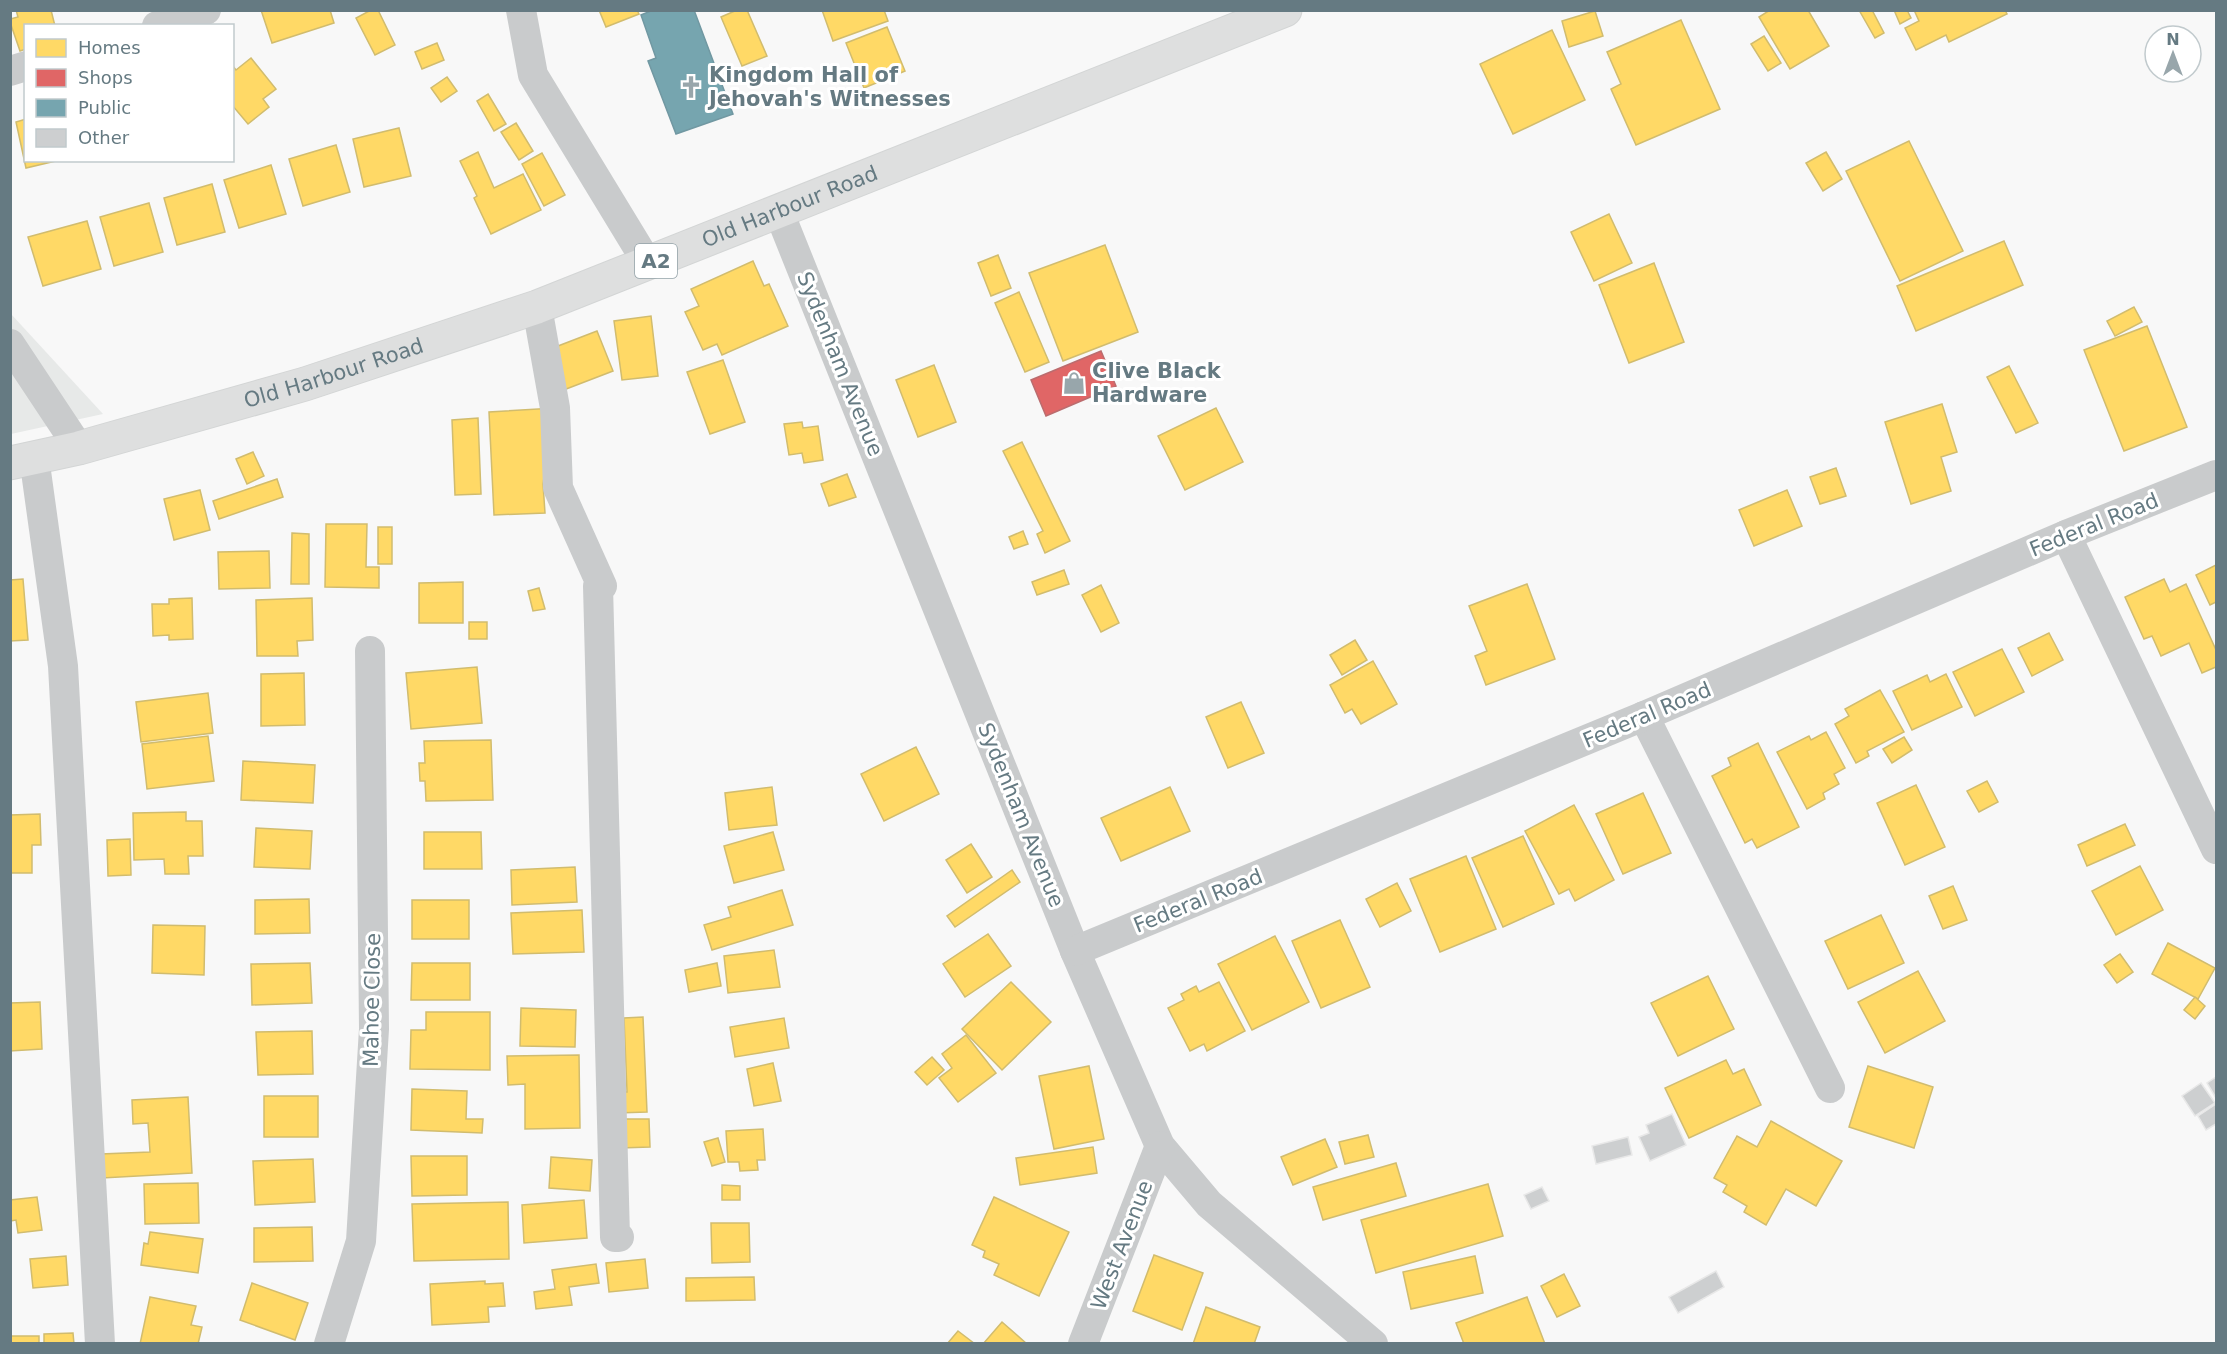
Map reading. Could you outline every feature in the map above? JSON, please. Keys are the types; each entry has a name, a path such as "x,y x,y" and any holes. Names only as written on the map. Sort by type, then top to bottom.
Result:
{"main road":[{"name":"Old Harbour Road","path":"22,460 79,448 305,384 537,307 1285,10"}],"street":[{"path":"163,24 206,10"},
{"path":"521,10 533,75 648,264"},
{"name":"Sydenham Avenue","path":"779,212 1075,951 1160,1146 1209,1204 1373,1344"},
{"path":"537,307 555,408 558,488 602,586 598,586 615,1237 619,1237"},
{"path":"10,344 79,448"},
{"path":"22,460 63,666 100,1344"},
{"name":"Federal Road","path":"1075,951 1644,717 2066,536 2217,475"},
{"path":"2066,536 2217,849"},
{"name":"Mahoe Close","path":"329,1344 361,1240 372,1052 370,651"},
{"path":"1644,717 1830,1088"},
{"name":"West Avenue","path":"1083,1344 1160,1146"}],"shaded area":[{"path":"11,314 103,414 11,434"}],"building: Homes":[{"path":"16,10 51,10 54,24 24,24 24,50 20,51 10,22 10,19 18,17"},
{"path":"261,10 330,10 334,23 272,43"},
{"path":"371,10 378,10 395,45 375,55 356,18"},
{"path":"599,10 637,10 639,14 606,27"},
{"path":"737,10 747,10 767,56 742,66 721,17"},
{"path":"822,10 884,10 888,21 833,41"},
{"path":"1770,10 1808,10 1829,46 1790,69 1759,17"},
{"path":"1859,10 1872,10 1884,33 1875,38"},
{"path":"1894,10 1907,10 1911,18 1900,24"},
{"path":"1914,10 2005,10 2007,14 1949,42 1946,35 1916,50 1905,28 1919,21"},
{"path":"1595,11 1603,36 1569,47 1562,21"},
{"path":"1681,20 1720,109 1636,145 1611,89 1621,84 1607,52"},
{"path":"887,27 905,71 864,88 846,43"},
{"path":"1552,30 1585,100 1513,134 1480,64"},
{"path":"1764,36 1781,63 1768,71 1751,44"},
{"path":"437,43 444,60 422,69 415,52"},
{"path":"251,58 276,89 263,99 269,107 248,124 234,107 234,68 236,70"},
{"path":"447,77 457,91 441,102 431,88"},
{"path":"488,94 506,124 494,131 477,101"},
{"path":"24,120 24,159 16,122"},
{"path":"516,123 533,151 519,160 501,132"},
{"path":"399,128 411,176 364,187 353,139"},
{"path":"1909,141 1963,251 1900,281 1846,171"},
{"path":"336,145 350,192 303,206 289,159"},
{"path":"478,152 494,188 523,174 541,210 491,234 474,198 477,196 460,161"},
{"path":"1826,152 1842,179 1823,191 1806,163"},
{"path":"542,153 565,195 544,206 522,164"},
{"path":"25,162 52,162 26,168"},
{"path":"271,165 286,214 239,228 224,180"},
{"path":"212,184 225,232 177,245 164,198"},
{"path":"149,203 163,252 114,266 100,217"},
{"path":"1609,214 1632,263 1594,281 1571,232"},
{"path":"87,221 101,269 43,286 28,237"},
{"path":"2004,241 2023,285 1916,331 1897,286"},
{"path":"1105,245 1138,332 1063,361 1029,273"},
{"path":"998,255 1011,288 991,296 978,263"},
{"path":"753,261 764,286 769,284 788,326 722,355 717,344 703,350 685,312 699,306 691,289"},
{"path":"1654,263 1684,342 1629,363 1599,285"},
{"path":"1019,292 1049,362 1025,372 995,303"},
{"path":"2134,307 2142,322 2115,336 2107,321"},
{"path":"651,316 658,376 622,380 614,321"},
{"path":"2147,326 2187,427 2124,451 2084,350"},
{"path":"597,331 613,371 561,391 545,351"},
{"path":"723,360 745,422 710,434 687,372"},
{"path":"934,365 956,422 918,437 896,380"},
{"path":"2009,366 2038,423 2016,433 1987,377"},
{"path":"1942,404 1957,452 1941,457 1951,491 1911,504 1885,422"},
{"path":"555,408 543,484 545,513 494,515 489,412"},
{"path":"1216,408 1243,462 1185,490 1158,436"},
{"path":"478,418 481,494 455,495 452,420"},
{"path":"802,422 803,428 818,426 823,460 804,463 802,453 789,455 784,424"},
{"path":"1022,442 1070,541 1045,553 1037,534 1043,531 1003,451"},
{"path":"253,452 264,476 247,484 236,459"},
{"path":"1836,468 1846,496 1820,504 1810,477"},
{"path":"847,474 856,497 829,506 821,484"},
{"path":"277,479 283,497 219,519 213,501"},
{"path":"200,490 210,530 174,540 164,499"},
{"path":"1787,490 1802,526 1754,546 1739,510"},
{"path":"326,524 367,524 366,567 379,567 379,588 325,587"},
{"path":"378,527 392,527 392,564 378,564"},
{"path":"1023,531 1028,544 1014,549 1009,537"},
{"path":"292,533 309,534 309,584 291,584"},
{"path":"269,551 270,588 219,589 218,552"},
{"path":"2216,565 2216,602 2210,605 2196,575"},
{"path":"1064,570 1069,584 1037,595 1032,582"},
{"path":"23,579 28,640 10,641 10,580"},
{"path":"2164,579 2170,592 2186,584 2216,650 2216,667 2202,673 2189,643 2161,656 2152,636 2144,639 2125,597"},
{"path":"463,582 463,623 419,623 419,583"},
{"path":"1527,584 1555,659 1486,685 1475,656 1487,651 1469,606"},
{"path":"1101,585 1119,623 1101,632 1082,595"},
{"path":"539,588 545,609 533,611 528,591"},
{"path":"192,598 193,639 169,640 169,635 153,636 152,604 169,604 169,599"},
{"path":"312,598 313,640 297,641 298,656 257,656 256,600"},
{"path":"469,622 487,622 487,639 469,639"},
{"path":"2049,633 2063,660 2032,676 2018,648"},
{"path":"1355,640 1367,660 1342,675 1330,655"},
{"path":"2002,649 2024,692 1975,716 1953,672"},
{"path":"1373,661 1397,704 1361,724 1352,709 1345,713 1330,685"},
{"path":"477,667 482,723 411,729 406,673"},
{"path":"304,673 305,725 261,726 261,674"},
{"path":"1946,674 1962,707 1912,730 1893,691 1927,675 1930,682"},
{"path":"1880,690 1904,732 1867,751 1869,756 1856,763 1835,724 1849,716 1845,709"},
{"path":"208,693 213,733 141,742 136,702"},
{"path":"1241,702 1264,753 1228,768 1206,717"},
{"path":"1826,732 1845,768 1834,774 1839,784 1823,793 1825,799 1807,809 1777,752 1809,736 1811,740"},
{"path":"208,736 214,781 147,789 142,744"},
{"path":"1904,737 1912,750 1892,763 1883,749"},
{"path":"491,740 493,800 426,801 425,781 420,781 419,763 425,763 424,741"},
{"path":"1758,743 1799,827 1757,848 1752,839 1745,843 1712,776 1731,766 1728,758"},
{"path":"916,747 939,794 884,821 861,774"},
{"path":"243,761 315,765 313,803 241,800"},
{"path":"1987,781 1998,802 1979,812 1967,791"},
{"path":"1916,785 1945,847 1905,865 1877,803"},
{"path":"772,787 777,825 729,830 725,793"},
{"path":"1170,787 1190,831 1121,861 1101,818"},
{"path":"1643,793 1671,853 1623,874 1596,814"},
{"path":"1574,805 1614,880 1575,901 1569,889 1559,894 1525,831"},
{"path":"186,812 186,821 202,821 203,856 188,856 189,874 165,874 164,859 134,860 133,813"},
{"path":"40,814 41,845 32,845 32,873 10,873 10,815"},
{"path":"2125,824 2135,845 2087,866 2078,845"},
{"path":"256,828 312,831 310,869 254,867"},
{"path":"424,832 481,832 482,869 424,869"},
{"path":"773,832 784,870 734,883 724,846"},
{"path":"1523,836 1554,904 1503,927 1472,858"},
{"path":"130,839 131,875 108,876 107,840"},
{"path":"971,844 992,877 967,893 946,860"},
{"path":"1466,856 1496,929 1440,952 1410,879"},
{"path":"2140,866 2163,910 2116,935 2092,891"},
{"path":"575,867 577,902 512,905 511,870"},
{"path":"1012,870 1020,882 955,927 947,916"},
{"path":"1397,883 1411,911 1380,927 1366,899"},
{"path":"1953,886 1967,920 1943,929 1929,896"},
{"path":"782,890 793,925 712,950 704,925 731,917 728,907"},
{"path":"309,899 310,933 255,934 255,900"},
{"path":"412,900 469,900 469,939 412,939"},
{"path":"582,910 584,952 513,954 511,913"},
{"path":"1881,915 1904,963 1848,989 1825,941"},
{"path":"1340,920 1370,987 1321,1008 1292,941"},
{"path":"153,925 205,926 204,975 152,973"},
{"path":"988,934 1011,966 965,997 943,964"},
{"path":"1275,936 1309,1002 1252,1030 1218,964"},
{"path":"2168,943 2215,968 2198,999 2152,974"},
{"path":"774,950 780,987 728,993 724,956"},
{"path":"2120,954 2133,972 2117,983 2104,965"},
{"path":"310,963 312,1003 252,1005 251,964"},
{"path":"412,963 470,963 470,1000 411,1000"},
{"path":"717,963 721,986 689,992 685,970"},
{"path":"1918,971 1945,1021 1885,1053 1858,1002"},
{"path":"1708,976 1734,1029 1678,1056 1651,1003"},
{"path":"1011,982 1051,1022 1002,1070 962,1029"},
{"path":"1219,982 1245,1031 1207,1051 1204,1044 1190,1051 1168,1008 1184,1000 1181,994 1196,986 1199,992"},
{"path":"2195,997 2205,1006 2195,1019 2184,1010"},
{"path":"40,1002 42,1049 10,1051 10,1003"},
{"path":"521,1008 576,1010 575,1047 520,1046"},
{"path":"426,1012 490,1012 490,1070 410,1069 411,1030 426,1030"},
{"path":"643,1017 647,1112 617,1113 616,1092 627,1092 624,1018"},
{"path":"784,1018 789,1048 735,1057 730,1027"},
{"path":"312,1031 313,1074 258,1075 256,1032"},
{"path":"966,1035 996,1073 958,1102 939,1078 952,1068 942,1054"},
{"path":"579,1055 580,1128 525,1129 525,1084 508,1085 507,1056"},
{"path":"932,1057 944,1070 927,1085 915,1072"},
{"path":"1726,1060 1733,1074 1744,1069 1761,1105 1689,1138 1665,1088"},
{"path":"773,1063 781,1101 754,1106 747,1069"},
{"path":"1089,1066 1104,1139 1054,1149 1039,1076"},
{"path":"1868,1066 1933,1087 1914,1148 1849,1127"},
{"path":"412,1089 467,1091 466,1119 483,1119 482,1133 411,1130"},
{"path":"264,1096 318,1096 318,1137 264,1137"},
{"path":"188,1097 192,1173 102,1178 101,1154 150,1152 148,1123 133,1124 132,1100"},
{"path":"619,1119 649,1119 650,1147 620,1148"},
{"path":"1771,1121 1842,1161 1816,1206 1786,1189 1766,1225 1744,1212 1747,1206 1723,1192 1727,1185 1714,1178 1737,1136 1757,1147"},
{"path":"763,1129 765,1160 757,1160 758,1170 740,1171 739,1162 728,1162 726,1131"},
{"path":"1368,1135 1374,1157 1345,1164 1339,1142"},
{"path":"718,1138 725,1162 712,1166 704,1142"},
{"path":"1325,1139 1337,1167 1293,1185 1281,1157"},
{"path":"1093,1147 1097,1173 1020,1185 1016,1158"},
{"path":"411,1156 467,1156 467,1195 412,1196"},
{"path":"551,1157 592,1160 590,1191 549,1188"},
{"path":"313,1159 315,1202 255,1205 253,1161"},
{"path":"1396,1163 1406,1196 1323,1220 1313,1187"},
{"path":"198,1183 199,1223 145,1224 144,1184"},
{"path":"1488,1184 1503,1236 1376,1273 1361,1220"},
{"path":"722,1185 740,1186 740,1200 722,1200"},
{"path":"37,1197 42,1230 18,1233 16,1220 10,1221 10,1200"},
{"path":"994,1197 1069,1232 1039,1296 994,1275 999,1264 983,1257 985,1251 972,1245"},
{"path":"584,1200 587,1238 524,1243 522,1205"},
{"path":"508,1202 509,1259 414,1261 412,1204"},
{"path":"711,1223 749,1223 750,1262 712,1263"},
{"path":"312,1227 313,1261 254,1262 254,1228"},
{"path":"150,1232 203,1239 198,1273 141,1265 144,1243 148,1244"},
{"path":"1154,1255 1203,1273 1182,1330 1133,1311"},
{"path":"66,1256 68,1285 33,1288 30,1259"},
{"path":"1475,1256 1483,1293 1411,1309 1403,1272"},
{"path":"645,1259 648,1288 609,1292 606,1263"},
{"path":"596,1264 599,1283 569,1287 572,1305 536,1309 534,1292 555,1289 552,1270"},
{"path":"1564,1274 1580,1306 1557,1317 1541,1286"},
{"path":"754,1277 755,1300 686,1301 686,1278"},
{"path":"485,1281 485,1284 503,1283 505,1306 488,1307 489,1322 432,1325 430,1284"},
{"path":"252,1283 308,1303 295,1340 240,1320"},
{"path":"150,1297 196,1306 191,1325 202,1327 198,1344 140,1344"},
{"path":"1527,1297 1545,1344 1464,1344 1456,1323"},
{"path":"1206,1307 1260,1327 1254,1344 1193,1344"},
{"path":"1002,1322 1027,1344 983,1344"},
{"path":"958,1331 975,1344 947,1344"},
{"path":"73,1333 74,1344 44,1344 44,1334"},
{"path":"10,1336 39,1336 39,1344 10,1344"}],"building: Shops":[{"name":"Clive Black Hardware","path":"1101,351 1116,386 1046,416 1031,380"}],"building: Public":[{"name":"Kingdom Hall of Jehovah's Witnesses","path":"653,10 694,10 733,114 676,134 648,61 656,58 641,15"}],"building: Other":[{"path":"2216,1077 2216,1098 2207,1083"},
{"path":"2201,1083 2215,1103 2195,1116 2182,1096"},
{"path":"2216,1104 2216,1124 2206,1130 2198,1116"},
{"path":"1672,1114 1686,1145 1650,1161 1639,1137 1649,1133 1646,1125"},
{"path":"1628,1137 1632,1155 1596,1164 1592,1146"},
{"path":"1542,1187 1549,1201 1531,1209 1524,1195"},
{"path":"1716,1271 1724,1287 1678,1313 1669,1297"}],"place":[{"name":"Kingdom Hall of Jehovah's Witnesses","path":"691,87"},
{"name":"Clive Black Hardware","path":"1074,383"}]}
